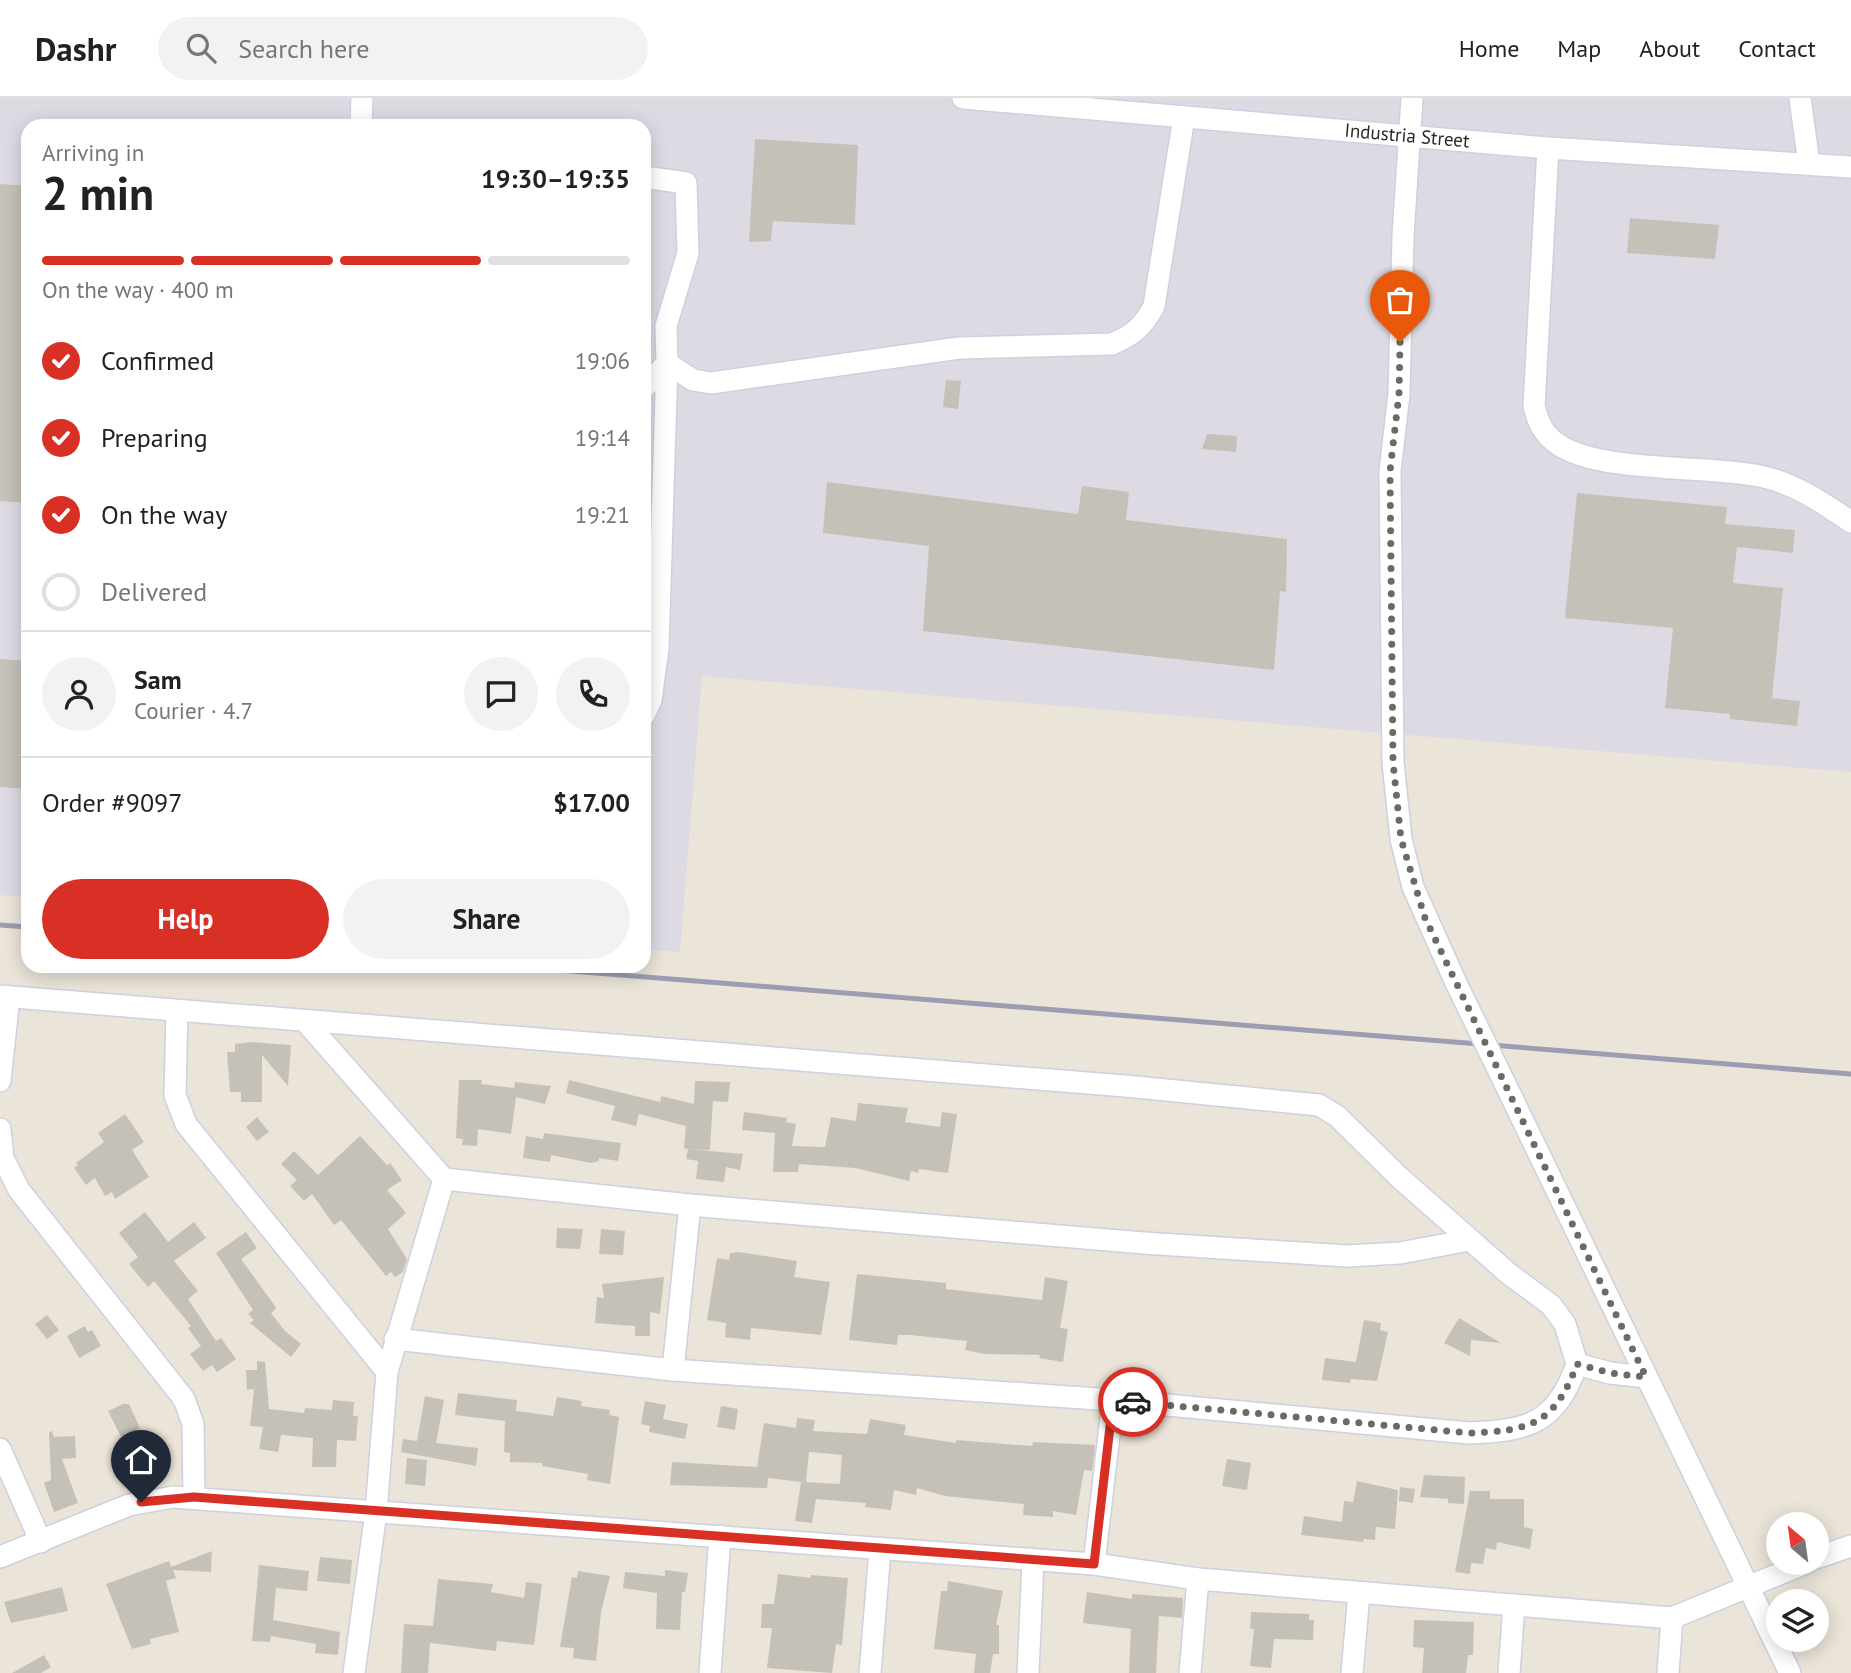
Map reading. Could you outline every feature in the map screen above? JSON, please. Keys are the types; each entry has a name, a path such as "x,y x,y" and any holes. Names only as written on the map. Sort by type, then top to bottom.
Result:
{"street":[{"path":"361,119 362,98"},
{"name":"Industria Street","path":"963,98 1078,102 1184,117 1410,134 1548,148 1851,167"},
{"path":"1412,98 1399,394 1390,471 1393,762 1399,826 1410,874 1425,918 1790,1673"},
{"path":"1800,98 1809,164"},
{"path":"667,363 693,380 728,382 959,348 1112,344 1134,335 1154,306 1184,117"},
{"path":"1548,148 1534,406 1545,432 1564,448 1590,458 1716,469 1783,482 1851,522"},
{"path":"651,178 686,183 688,253 666,326 658,648 651,699"},
{"path":"651,380 667,363"},
{"path":"0,1081 4,996 306,1022 655,1047 1319,1105 1337,1116 1509,1275 1551,1305 1565,1324 1577,1364 1567,1393 1541,1418 1519,1429 1469,1433 1113,1401 673,1370 395,1339"},
{"path":"177,1011 175,1096 186,1124 387,1372"},
{"path":"306,1022 444,1179 690,1205 1144,1243 1347,1256 1400,1253 1469,1240"},
{"path":"0,1129 3,1158 19,1189 184,1399 193,1424 194,1497"},
{"path":"354,1673 376,1512 387,1372 444,1179"},
{"path":"673,1370 690,1205"},
{"path":"1577,1364 1610,1373 1646,1377"},
{"path":"1094,1564 1113,1401"},
{"path":"0,1450 41,1542"},
{"path":"0,1557 141,1502 194,1497 1033,1562 1094,1564 1198,1579 1672,1618 1779,1575"},
{"path":"1833,1551 1851,1527"},
{"path":"710,1673 720,1536"},
{"path":"870,1673 880,1550"},
{"path":"1028,1673 1033,1562"},
{"path":"1190,1673 1198,1579"},
{"path":"1352,1673 1359,1593"},
{"path":"1509,1673 1514,1605"},
{"path":"1668,1673 1672,1618"}],"shaded area":[{"path":"0,98 1851,98 1851,772 702,676 680,952 651,950 651,119 21,119 21,896 0,895"}],"building":[{"path":"755,139 858,145 855,225 773,221 771,241 749,242"},
{"path":"0,184 21,186 21,502 0,501"},
{"path":"1630,218 1719,225 1715,259 1627,253"},
{"path":"946,380 961,381 958,409 943,407"},
{"path":"1207,434 1237,436 1236,452 1202,449"},
{"path":"827,482 1078,514 1082,486 1129,492 1126,520 1287,539 1286,592 1280,591 1274,670 923,631 929,546 823,533"},
{"path":"1577,493 1727,507 1725,524 1795,530 1793,553 1737,547 1733,583 1783,588 1772,698 1800,701 1797,726 1730,719 1730,714 1665,708 1673,628 1565,618"},
{"path":"0,659 21,660 21,788 0,787"},
{"path":"252,1042 291,1045 288,1086 262,1055 262,1102 241,1102 241,1092 230,1092 227,1052 235,1052 235,1044"},
{"path":"459,1080 482,1080 481,1084 514,1088 515,1082 551,1086 545,1104 516,1097 511,1134 478,1129 477,1146 462,1145 463,1139 456,1138"},
{"path":"569,1080 660,1102 661,1096 694,1104 695,1081 730,1082 728,1102 713,1101 710,1150 684,1148 686,1126 639,1114 636,1126 611,1120 615,1106 566,1093"},
{"path":"858,1103 908,1108 905,1122 940,1127 942,1112 957,1114 948,1173 919,1169 918,1173 911,1171 909,1181 855,1168 799,1164 798,1172 773,1172 775,1133 742,1130 744,1112 787,1118 786,1122 796,1124 792,1146 825,1147 831,1117 856,1121"},
{"path":"125,1114 144,1142 132,1150 149,1177 115,1199 112,1192 105,1196 95,1178 86,1185 74,1168 78,1165 76,1163 104,1142 98,1133"},
{"path":"257,1117 269,1132 257,1141 246,1127"},
{"path":"544,1133 621,1143 618,1161 599,1158 599,1161 591,1163 551,1155 550,1162 523,1158 526,1136 543,1139"},
{"path":"360,1136 387,1165 390,1163 402,1180 387,1190 406,1213 388,1229 407,1259 403,1272 395,1277 391,1272 386,1276 341,1220 334,1225 312,1194 304,1201 290,1186 297,1180 281,1164 294,1151 318,1175"},
{"path":"688,1149 743,1154 740,1170 726,1167 724,1182 696,1179 698,1161 686,1159"},
{"path":"145,1212 168,1242 194,1222 206,1238 174,1261 198,1291 188,1299 216,1341 221,1338 236,1359 217,1372 212,1365 203,1371 190,1354 201,1346 188,1328 191,1326 154,1281 148,1287 129,1264 138,1257 119,1233"},
{"path":"557,1228 583,1229 580,1249 556,1248"},
{"path":"601,1229 625,1231 623,1255 599,1254"},
{"path":"246,1232 257,1248 241,1259 275,1306 276,1309 271,1313 285,1331 301,1344 291,1357 250,1323 254,1320 248,1314 253,1310 216,1253"},
{"path":"730,1253 797,1261 794,1277 830,1282 821,1335 751,1328 750,1340 725,1337 726,1323 707,1320 717,1258 729,1260"},
{"path":"857,1274 946,1283 946,1289 1042,1300 1045,1277 1068,1281 1060,1328 1068,1329 1063,1362 1039,1358 1040,1355 984,1354 965,1350 967,1341 910,1335 898,1335 897,1345 849,1340"},
{"path":"664,1277 660,1314 650,1312 650,1336 635,1336 635,1326 595,1323 597,1297 604,1298 602,1284"},
{"path":"47,1315 59,1330 47,1339 35,1324"},
{"path":"1459,1318 1501,1343 1471,1340 1470,1356 1444,1343"},
{"path":"1364,1320 1381,1323 1380,1330 1388,1332 1377,1381 1351,1379 1350,1383 1322,1380 1325,1358 1356,1362"},
{"path":"85,1326 88,1332 92,1330 101,1346 79,1358 67,1336"},
{"path":"257,1361 265,1362 269,1409 304,1413 305,1408 332,1410 333,1400 354,1402 353,1416 358,1416 356,1441 337,1440 336,1467 312,1467 313,1438 281,1435 278,1452 259,1449 263,1427 250,1426 254,1389 247,1390 246,1370 257,1370"},
{"path":"458,1393 517,1400 516,1411 553,1416 557,1397 582,1401 581,1406 610,1410 609,1415 619,1417 610,1484 587,1480 588,1474 542,1466 542,1463 510,1462 510,1453 504,1452 505,1421 455,1415"},
{"path":"425,1396 444,1400 436,1443 478,1448 476,1466 401,1452 403,1439 417,1441"},
{"path":"645,1401 666,1405 663,1419 688,1424 685,1439 649,1432 650,1426 641,1424"},
{"path":"129,1404 140,1428 121,1437 108,1411"},
{"path":"721,1406 738,1409 735,1430 717,1427"},
{"path":"797,1418 815,1420 813,1431 867,1434 870,1419 906,1425 904,1435 956,1443 956,1440 1032,1446 1033,1442 1095,1445 1092,1471 1084,1470 1076,1515 1053,1511 1053,1517 1023,1515 1024,1504 945,1496 917,1488 916,1495 894,1490 891,1510 865,1507 866,1503 816,1499 812,1523 795,1521 801,1482 768,1478 767,1488 670,1485 672,1462 757,1467 764,1423 796,1428","holes":["809,1452 842,1455 840,1484 806,1482"]},
{"path":"52,1431 54,1437 75,1436 76,1458 62,1459 78,1503 54,1512 44,1483 51,1480 49,1432"},
{"path":"407,1458 427,1460 425,1486 405,1484"},
{"path":"1227,1459 1251,1463 1247,1490 1222,1486"},
{"path":"1424,1475 1465,1477 1464,1504 1448,1503 1448,1499 1420,1497"},
{"path":"1357,1481 1398,1490 1395,1529 1376,1527 1375,1540 1364,1539 1363,1542 1301,1535 1304,1516 1342,1522 1344,1501 1353,1502"},
{"path":"1400,1487 1415,1489 1413,1503 1399,1501"},
{"path":"1470,1491 1490,1491 1490,1499 1524,1499 1524,1527 1533,1529 1530,1549 1497,1542 1496,1550 1486,1548 1483,1564 1471,1563 1470,1574 1455,1572"},
{"path":"212,1551 211,1572 173,1570 176,1578 166,1581 179,1632 150,1639 151,1644 132,1649 106,1584 169,1561 171,1567"},
{"path":"320,1557 352,1560 350,1584 317,1581"},
{"path":"259,1565 309,1571 307,1591 276,1588 273,1620 340,1632 338,1655 315,1653 316,1644 271,1636 270,1642 252,1641"},
{"path":"665,1570 688,1573 685,1592 682,1592 680,1630 656,1629 657,1593 623,1588 625,1572 665,1576"},
{"path":"578,1571 610,1576 601,1612 596,1661 573,1658 574,1648 560,1647 572,1577 577,1578"},
{"path":"778,1574 811,1578 811,1575 848,1578 842,1645 836,1644 832,1673 767,1668 772,1628 761,1628 762,1604 774,1604"},
{"path":"438,1579 493,1584 491,1592 524,1598 526,1582 542,1584 534,1645 497,1641 496,1651 430,1643 428,1673 401,1673 404,1624 433,1626"},
{"path":"948,1581 1003,1591 996,1625 999,1625 999,1654 993,1654 990,1673 974,1673 976,1654 934,1649 941,1591 947,1591"},
{"path":"62,1587 68,1611 11,1623 4,1602"},
{"path":"1087,1592 1132,1599 1132,1594 1183,1598 1182,1618 1159,1616 1156,1673 1129,1673 1131,1629 1083,1623"},
{"path":"1251,1612 1309,1614 1309,1620 1314,1620 1313,1640 1274,1639 1271,1668 1250,1666 1254,1629 1250,1629"},
{"path":"1414,1620 1474,1622 1473,1655 1468,1655 1466,1673 1422,1673 1424,1648 1413,1647"},
{"path":"44,1655 51,1667 41,1673 12,1673"}],"railway":[{"path":"0,925 21,926"},
{"path":"596,973 1851,1074"}],"way so far":[{"path":"1133,1402 1469,1433 1502,1432 1519,1429 1541,1418 1567,1393 1577,1364 1610,1373 1646,1377 1425,918 1413,887 1401,839 1393,762 1390,471 1399,394 1400,342"}],"route":[{"path":"141,1502 194,1497 1033,1562 1094,1564 1113,1401 1133,1402"}]}
